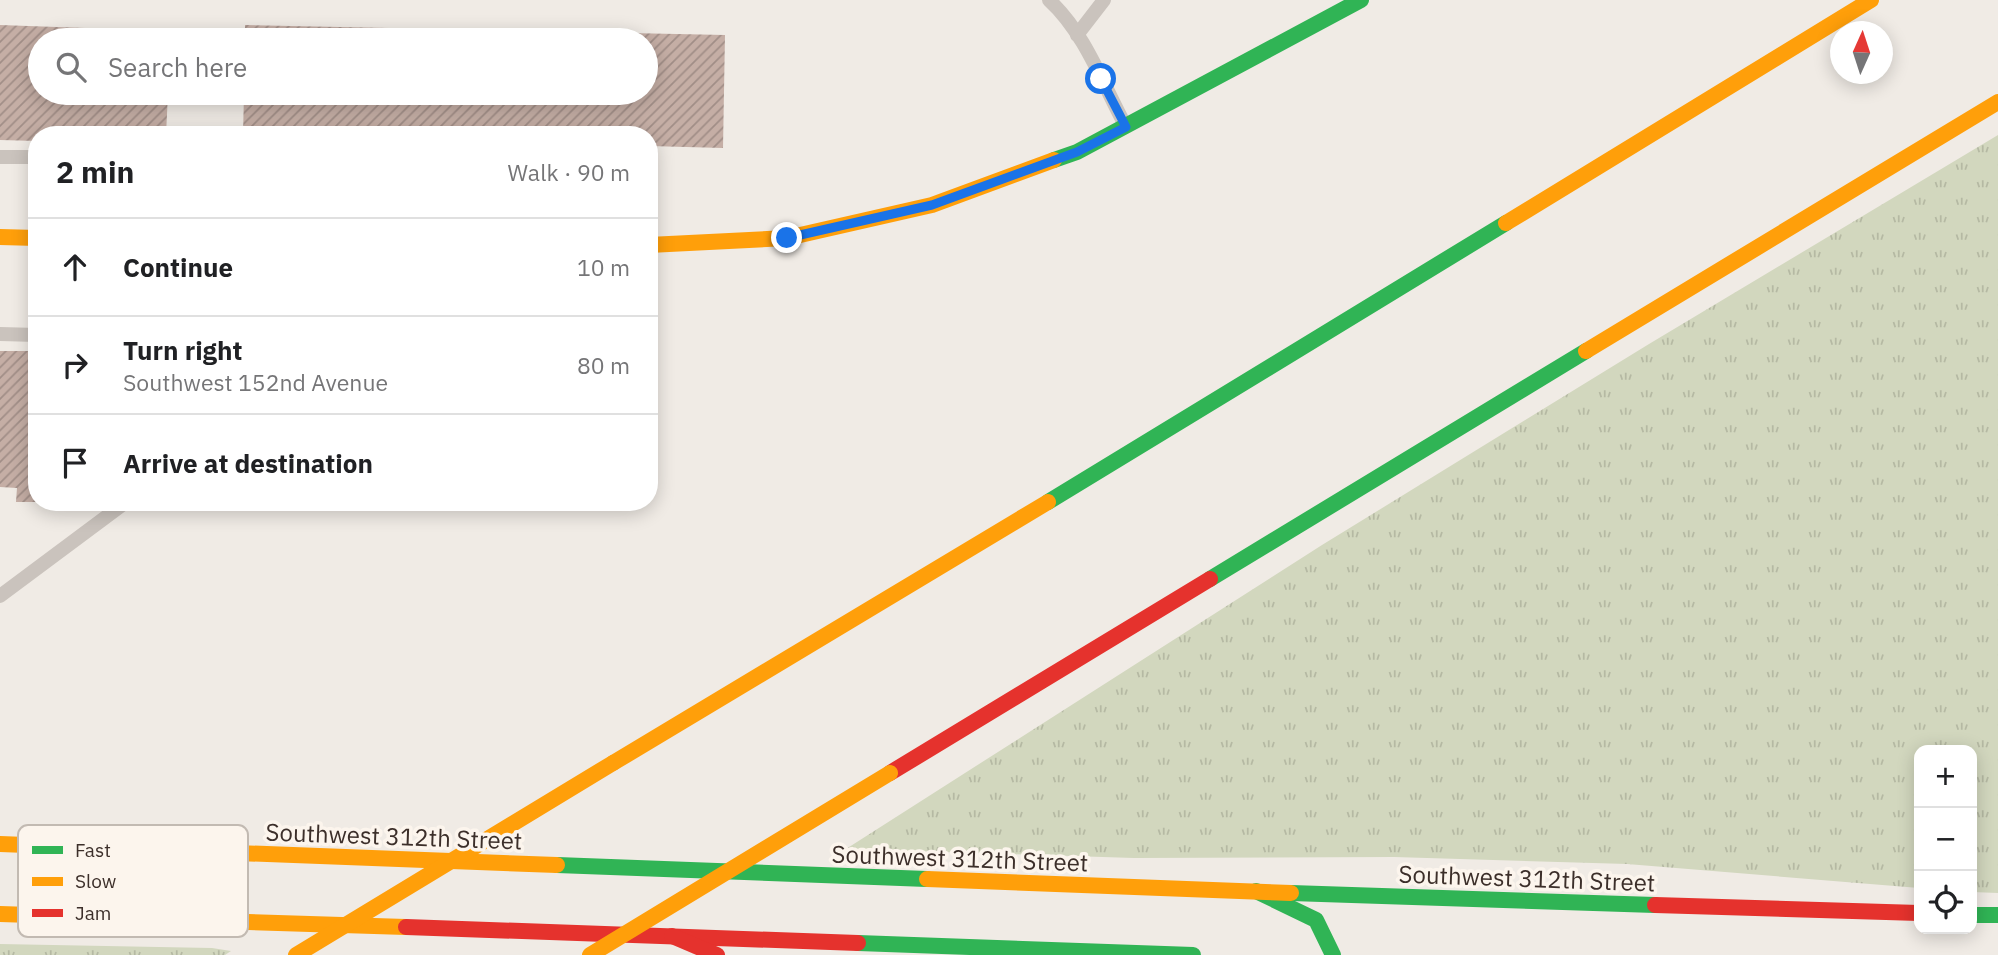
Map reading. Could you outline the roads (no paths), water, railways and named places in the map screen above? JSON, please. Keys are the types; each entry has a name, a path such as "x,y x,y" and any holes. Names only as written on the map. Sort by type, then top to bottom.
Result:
{"main road":[{"path":"658,245 787,238 932,205 1077,152 1361,0"},
{"path":"296,955 984,541 1871,0"},
{"path":"590,955 1998,102"},
{"path":"0,237 28,238"},
{"name":"Southwest 312th Street","path":"0,844 18,845"},
{"name":"Southwest 312th Street","path":"248,853 1914,913"},
{"path":"1256,891 1316,920 1333,955"},
{"path":"0,914 18,915"},
{"path":"1977,915 1998,915"},
{"path":"248,922 1193,955"},
{"path":"672,936 717,955"}],"lane":[{"path":"1049,0 1064,14 1077,35 1126,127"},
{"path":"1077,35 1104,0"},
{"path":"0,157 28,158"},
{"path":"0,334 28,335"},
{"path":"0,596 114,511"}]}
